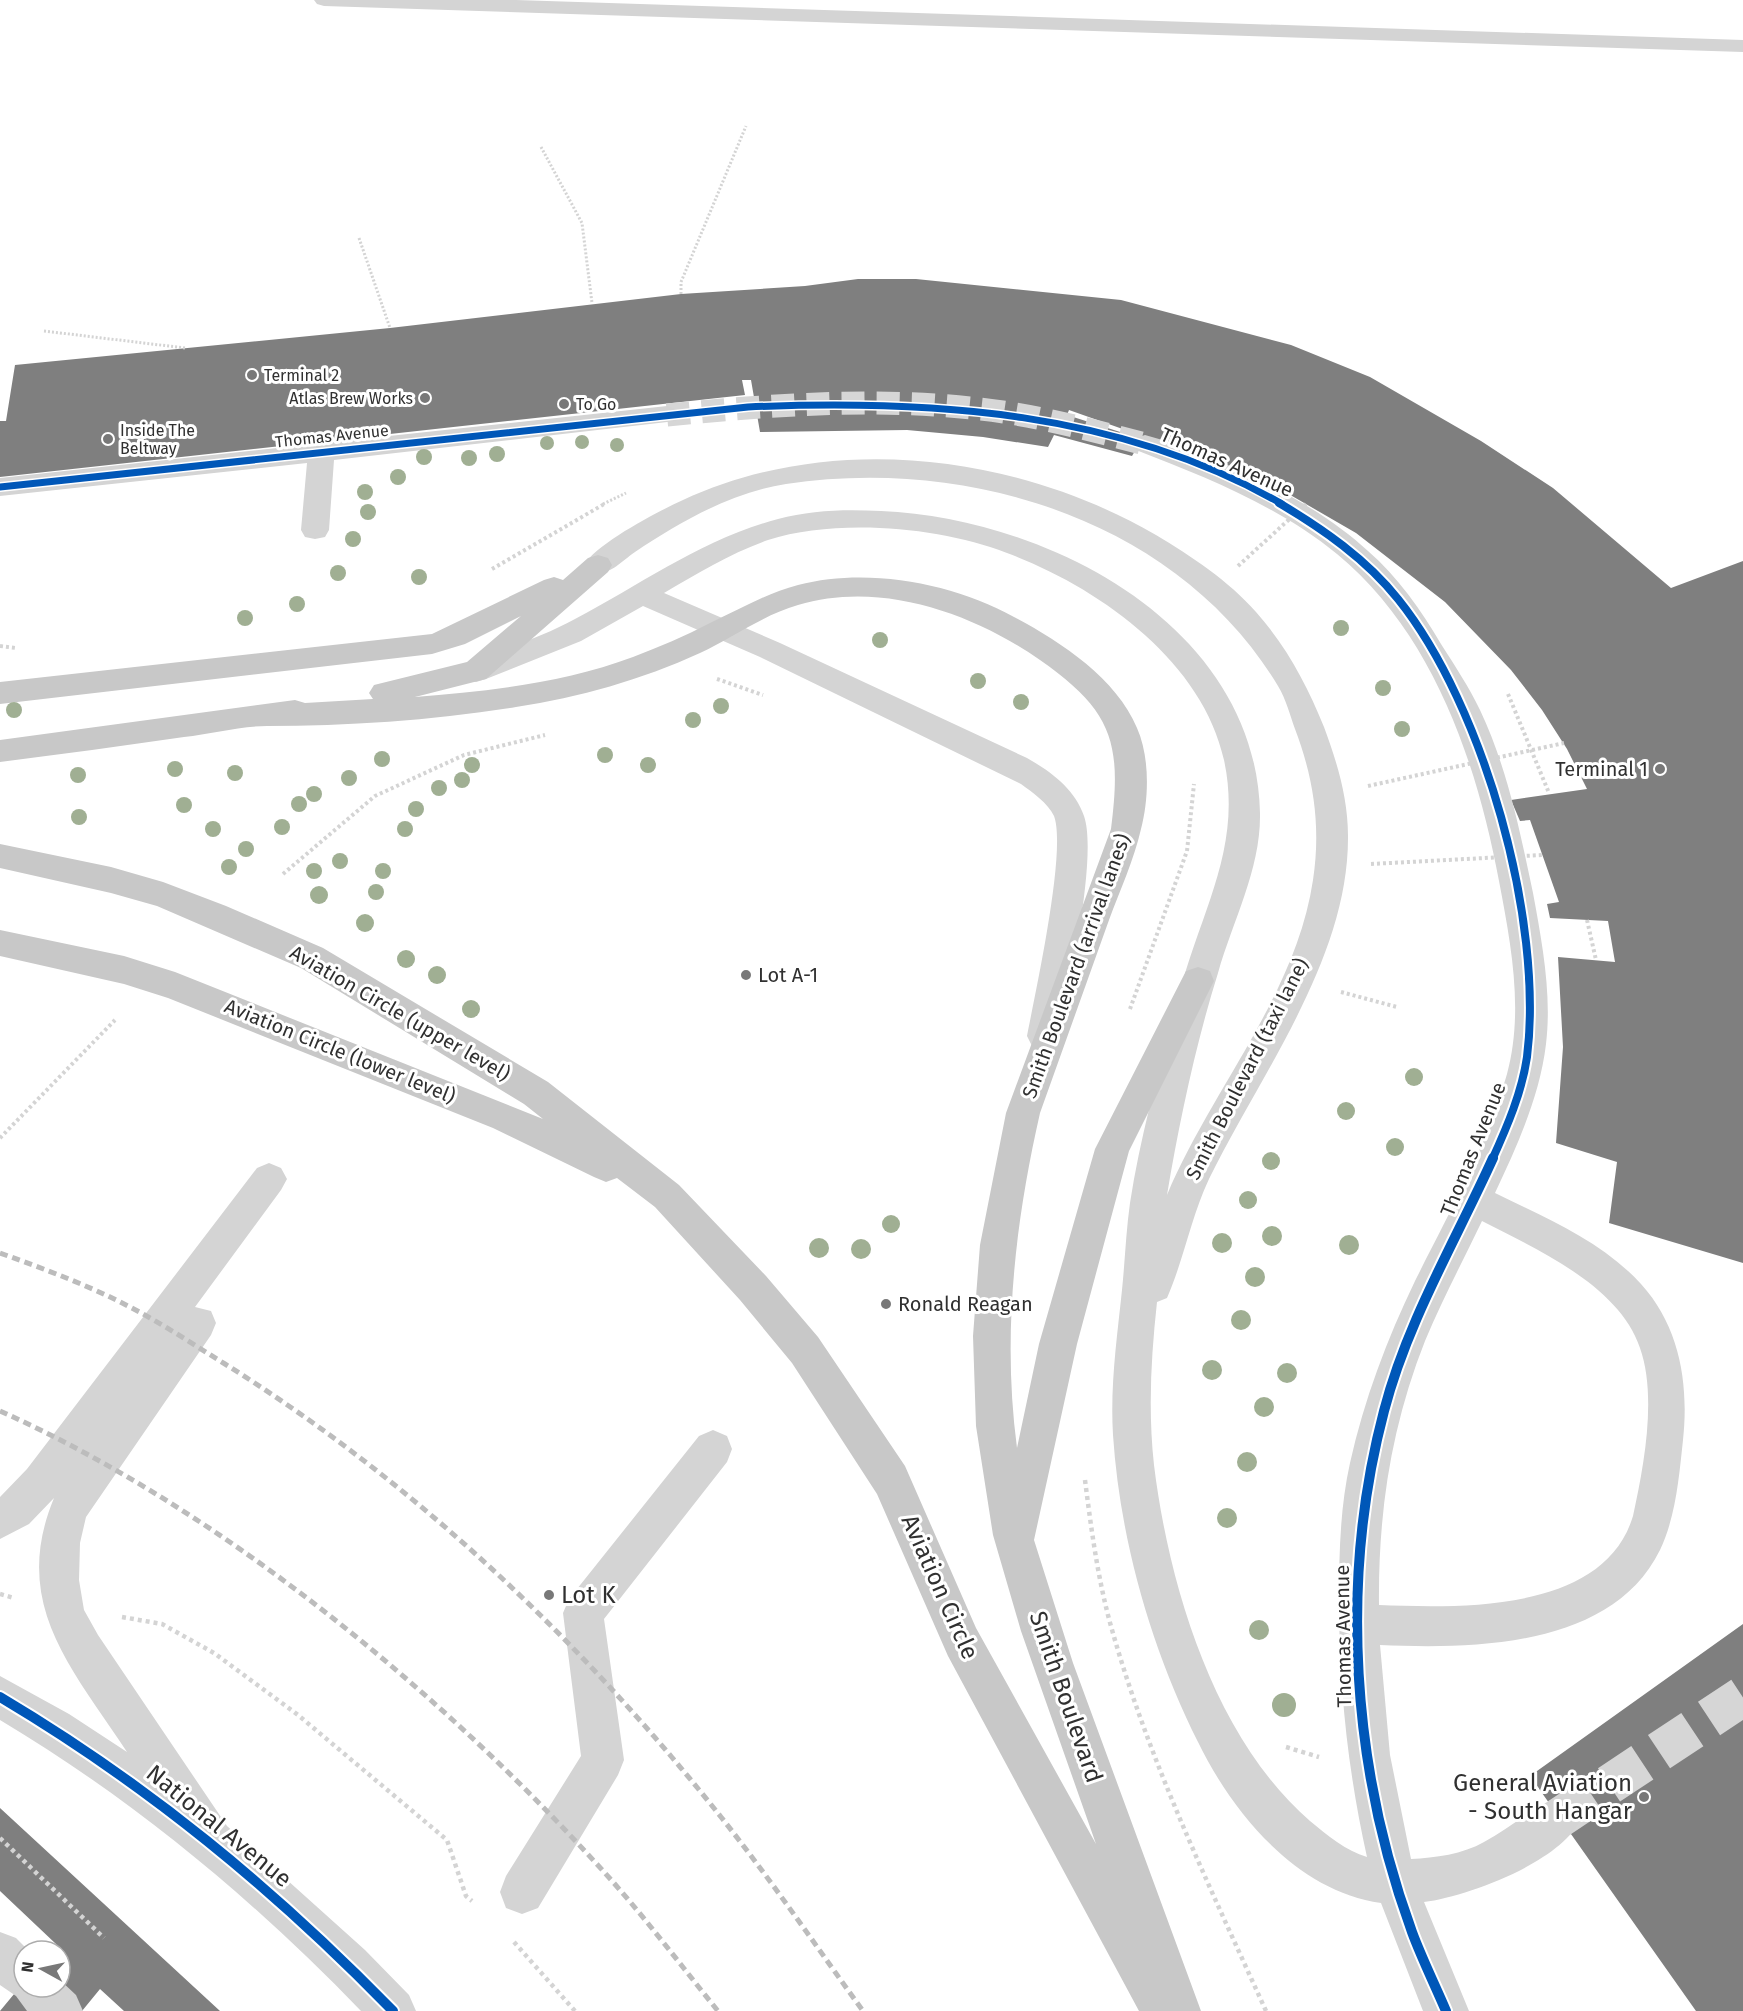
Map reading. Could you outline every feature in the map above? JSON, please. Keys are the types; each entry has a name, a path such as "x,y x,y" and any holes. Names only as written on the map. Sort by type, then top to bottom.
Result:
{"main road":[{"path":"0,750 274,716 424,685 476,671 598,565"},
{"path":"0,693 432,644 455,637 598,565"},
{"name":"Smith Boulevard (arrival lanes)","path":"274,716 442,706 532,693 593,681 659,661 771,605 811,592 866,589 919,595 972,610 1026,635 1074,670 1112,711 1124,730 1129,749 1130,801 1126,829 1023,1113 1012,1156 995,1270 994,1403 1000,1470 1016,1541"},
{"name":"Aviation Circle (upper level)","path":"0,856 111,880 164,895 312,958 536,1093 667,1196"},
{"name":"Aviation Circle (lower level)","path":"0,943 124,970 224,1004 505,1117 667,1196"},
{"path":"1016,1541 1063,1322 1112,1149 1198,981"},
{"name":"Aviation Circle","path":"667,1196 745,1280 805,1350 891,1480 962,1642 1164,2011"},
{"name":"Smith Boulevard","path":"1016,1541 1038,1621 1178,2011"}],"street":[{"path":"324,0 1743,46"},
{"name":"Thomas Avenue","path":"0,487 668,415"},
{"name":"Thomas Avenue","path":"1145,444 1212,470 1288,507 1347,548 1396,597 1464,709 1478,744 1500,811 1525,934 1530,997 1526,1064 1516,1100 1475,1200 1413,1326 1380,1421 1368,1470 1361,1521 1358,1624 1364,1733 1395,1881 1413,1936 1446,2011"},
{"path":"315,530 321,452"},
{"name":"Smith Boulevard (taxi lane)","path":"598,565 625,544 675,515 758,482 784,475 842,469 936,471 993,480 1050,496 1099,515 1146,539 1230,604 1275,657 1307,710 1329,790 1333,840 1326,888 1318,921 1295,977 1256,1060 1208,1146 1185,1193 1134,1348"},
{"path":"476,671 557,641 712,553 761,533 812,522 866,519 917,521 992,536 1037,553 1103,589 1151,626 1195,669 1222,709 1237,753 1245,821 1242,845 1229,893 1198,981 1148,1201 1134,1348 1131,1399 1135,1453 1144,1518 1172,1627 1212,1728 1237,1769 1295,1837 1325,1860 1353,1875 1395,1881 1431,1877 1483,1866 1559,1818"},
{"path":"639,593 722,629 1016,766 1037,778 1061,804 1070,817 1072,849 1039,1070"},
{"path":"0,1519 15,1510 41,1483 269,1179"},
{"path":"1358,1624 1449,1627 1489,1625 1565,1606 1600,1591 1621,1575 1645,1538 1653,1514 1668,1407 1668,1385 1664,1364 1642,1315 1628,1296 1585,1260 1475,1200"},
{"path":"198,1323 70,1506 61,1534 58,1577 63,1608 89,1657 211,1841"},
{"path":"522,1892 603,1760 583,1613 713,1449"},
{"name":"National Avenue","path":"0,1697 77,1743 143,1788 211,1841 269,1890 346,1962 393,2011"},
{"path":"0,1954 12,1966"},
{"path":"48,1999 60,2011"}],"path":[{"path":"681,294 681,282 746,126"},
{"path":"541,147 582,223 592,303"},
{"path":"359,238 390,328"},
{"path":"44,331 185,348"},
{"path":"491,570 578,517 635,489"},
{"path":"1238,566 1306,504"},
{"path":"1231,560 1247,574"},
{"path":"0,646 23,650"},
{"path":"713,678 747,687 766,697"},
{"path":"283,874 375,796 464,755 552,733"},
{"path":"1368,786 1564,743"},
{"path":"1366,776 1370,795"},
{"path":"1370,874 1373,853"},
{"path":"1371,864 1542,855"},
{"path":"1587,920 1596,960"},
{"path":"1333,990 1397,1007"},
{"path":"0,1138 115,1020"},
{"path":"110,1615 162,1624 214,1653 298,1715 447,1840 466,1896 475,1904"},
{"path":"1280,1739 1286,1747 1322,1758"},
{"path":"0,1838 104,1938"},
{"path":"510,1937 575,2011"}],"building":[{"name":"Terminal 1","path":"858,279 916,279 1121,300 1291,345 1370,377 1481,441 1553,488 1671,588 1743,561 1743,1263 1609,1223 1617,1162 1556,1143 1563,1047 1558,957 1615,962 1608,921 1550,918 1547,904 1559,902 1530,820 1520,821 1511,800 1587,789 1567,749 1542,710 1511,670 1445,602 1356,533 1261,478 1069,410 1067,415 1142,439 1132,456 1054,435 1048,447 983,437 907,430 760,432 751,380 742,380 745,395 0,477 0,421 6,421 15,365 390,328 681,294 805,286"},
{"name":"General Aviation - South Hangar","path":"1743,1624 1743,2011 1696,2011 1530,1776"},
{"path":"0,1808 220,2011 124,2011 100,1989 82,2011 0,2011 12,1996 12,1999 72,1999 72,1939 51,1939 0,1891"}],"tunnel":[{"path":"667,415 824,404 941,405 1022,415 1145,444"},
{"path":"1559,1818 1743,1696"}],"railway":[{"path":"0,1253 98,1292 166,1327 296,1411 364,1461 429,1514 553,1628 667,1752 758,1865 863,2011"},
{"path":"0,1411 84,1452 167,1501 249,1556 329,1615 406,1679 480,1745 549,1813 627,1898 718,2011"}],"cycle path":[{"path":"0,487 748,407 811,404 934,407 1054,422 1113,436 1172,455 1231,479 1297,513 1338,541 1375,574 1404,607 1434,656 1478,744 1494,790 1517,892 1526,946 1530,1001 1527,1056 1524,1075 1515,1102 1483,1180 1412,1329 1384,1410 1366,1496 1358,1584 1358,1673 1368,1761 1386,1848 1412,1932 1446,2011"},
{"path":"0,1697 107,1764 208,1839 303,1922 393,2011"}],"place":[{"name":"Terminal 2","path":"252,375"},
{"name":"Atlas Brew Works","path":"425,398"},
{"name":"To Go","path":"564,404"},
{"name":"Inside The Beltway","path":"108,439"},
{"name":"Terminal 1","path":"1660,769"},
{"name":"Lot A-1","path":"746,975"},
{"name":"Ronald Reagan","path":"886,1304"},
{"name":"Lot K","path":"549,1595"},
{"name":"General Aviation - South Hangar","path":"1644,1797"}]}
